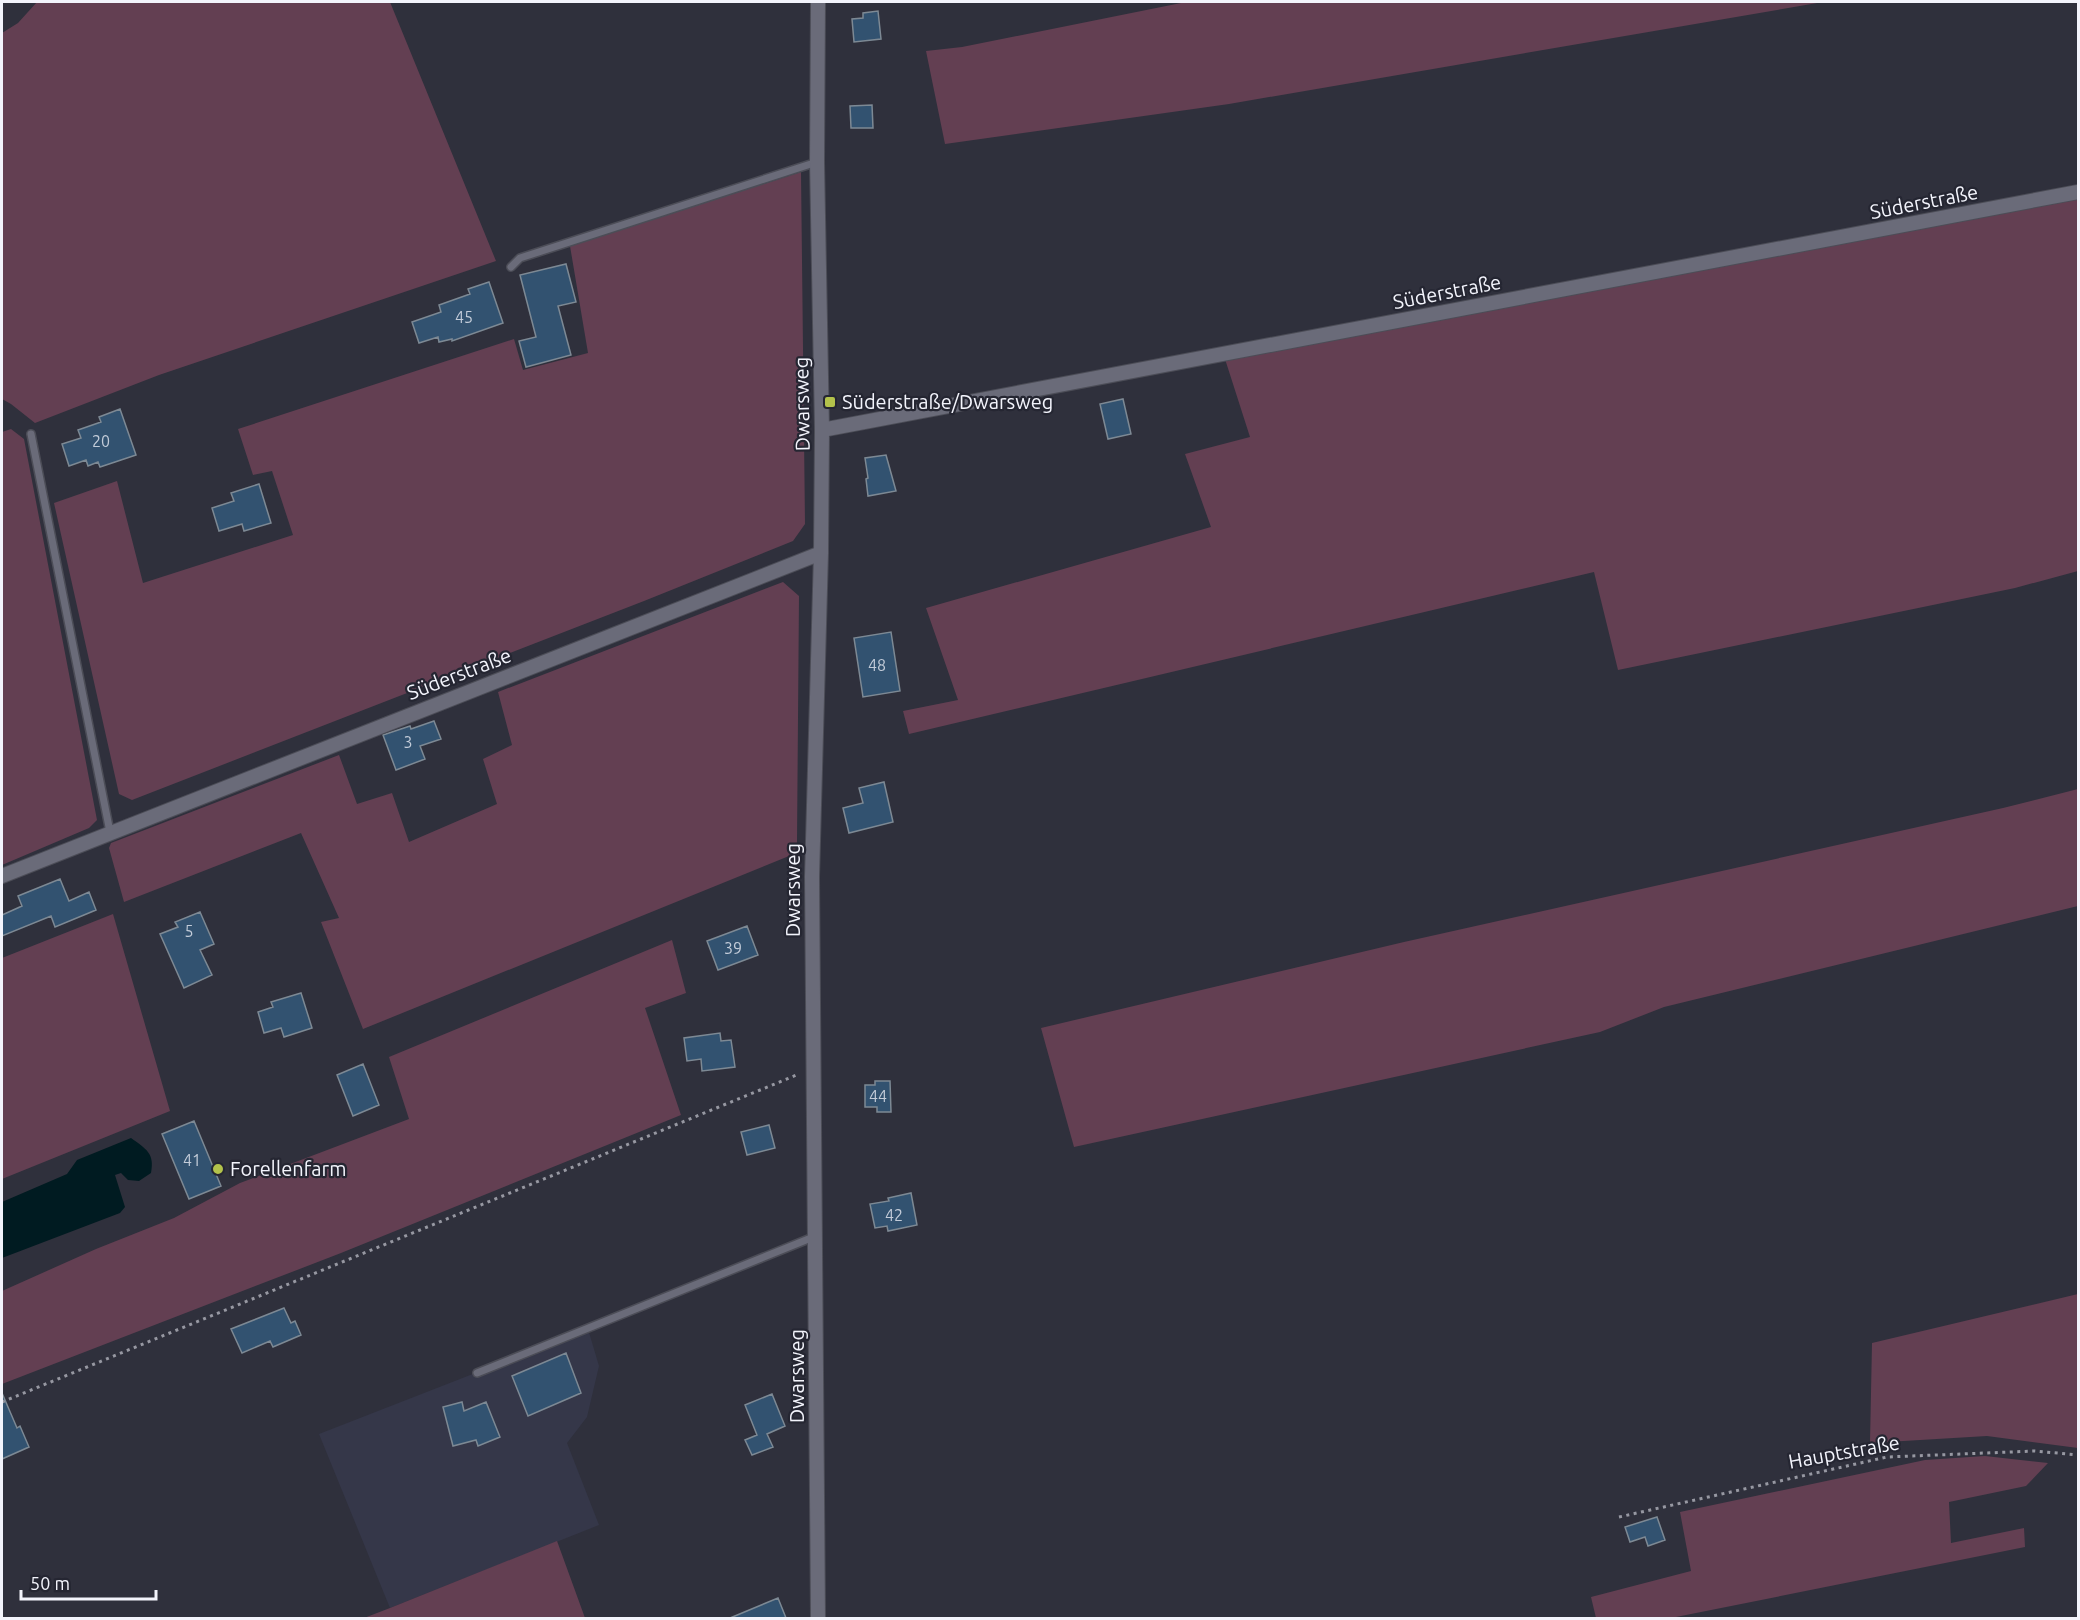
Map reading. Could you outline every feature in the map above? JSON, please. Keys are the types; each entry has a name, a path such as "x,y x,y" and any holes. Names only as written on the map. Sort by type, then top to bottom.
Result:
{"street":[{"name":"Dwarsweg","path":"818,2 817,162 822,430 812,877 818,1618"},
{"name":"Süderstraße","path":"822,430 2079,192"},
{"name":"Süderstraße","path":"2,876 821,553"}],"lane":[{"path":"511,267 520,258 817,162"},
{"path":"31,434 110,832"},
{"path":"477,1373 816,1236"}],"path":[{"path":"2,1402 815,1068"},
{"name":"Hauptstraße","path":"1619,1517 1887,1457 2013,1451 2079,1455"}],"shaded area":[{"path":"37,2 390,2 496,261 159,375 35,423 2,399 2,33 18,23"},
{"path":"1186,2 1823,2 1229,104 945,144 926,51 962,47"},
{"path":"801,172 805,524 793,541 132,800 119,794 54,503 117,481 143,583 293,535 272,471 253,475 238,429 514,339 523,370 588,353 570,246"},
{"path":"2078,198 2078,571 2015,588 1618,670 1594,572 909,734 903,711 958,700 926,608 1211,527 1185,454 1250,437 1225,359"},
{"path":"11,429 24,439 97,820 89,828 2,865 2,432"},
{"path":"783,582 799,596 797,842 794,854 363,1029 321,922 339,918 301,833 124,902 109,848 111,843 339,755 357,804 392,793 409,842 497,804 483,759 512,745 498,692"},
{"path":"2078,789 2078,906 1664,1007 1600,1032 1074,1147 1041,1028 1404,942 2003,808"},
{"path":"113,914 170,1111 2,1179 2,958"},
{"path":"672,940 686,993 645,1008 681,1115 341,1253 2,1384 2,1291 96,1249 174,1218 240,1183 409,1119 389,1057"},
{"path":"131,1138 148,1152 152,1161 151,1173 139,1181 128,1180 121,1173 115,1175 125,1207 120,1213 2,1258 2,1202 67,1174 77,1160"},
{"path":"2078,1294 2078,1448 1987,1436 1870,1443 1872,1343"},
{"path":"588,1329 599,1366 587,1417 567,1443 599,1525 390,1608 319,1434"},
{"path":"1985,1456 2048,1463 2026,1486 1949,1502 1951,1543 2024,1528 2025,1547 1671,1618 1596,1618 1591,1597 1691,1571 1680,1512 1925,1460"},
{"path":"557,1541 585,1618 364,1618 390,1608"}],"building":[{"path":"878,11 881,39 854,42 852,19 863,18 863,13"},
{"path":"872,105 873,128 851,128 850,106"},
{"path":"566,264 576,302 558,306 571,355 526,367 519,341 536,337 520,275"},
{"path":"489,282 503,323 452,341 452,339 439,342 438,337 419,343 412,322 441,312 439,305 470,294 468,289"},
{"path":"1123,399 1131,434 1108,439 1100,404"},
{"path":"120,409 136,455 100,467 98,462 88,466 86,460 69,466 62,444 81,438 78,430 101,422 99,417"},
{"path":"886,455 896,491 868,496 865,458"},
{"path":"259,484 271,523 244,531 242,524 219,531 212,508 234,501 231,493"},
{"path":"891,632 900,691 863,697 854,638"},
{"path":"434,721 441,739 420,746 425,759 396,770 383,735"},
{"path":"884,782 893,822 849,833 843,808 863,803 859,788"},
{"path":"60,879 69,901 89,892 96,910 55,927 51,916 2,936 2,915 22,906 18,896"},
{"path":"200,912 214,944 200,950 212,975 184,988 160,934 178,927 175,922"},
{"path":"747,926 758,955 718,970 707,941"},
{"path":"301,993 312,1028 284,1037 281,1028 264,1033 258,1012 273,1007 271,1002"},
{"path":"720,1033 721,1041 731,1040 735,1067 702,1071 701,1059 687,1061 684,1038"},
{"path":"363,1064 379,1105 353,1116 337,1075"},
{"path":"875,1081 890,1081 891,1112 877,1112 877,1107 865,1107 865,1085 875,1085"},
{"path":"194,1121 221,1186 189,1199 162,1134"},
{"path":"769,1125 775,1148 747,1155 741,1132"},
{"path":"911,1193 917,1225 888,1231 887,1226 875,1228 870,1204 889,1201 888,1198"},
{"path":"284,1308 291,1323 295,1321 301,1335 273,1347 270,1341 242,1353 231,1329"},
{"path":"566,1353 581,1393 528,1416 512,1376"},
{"path":"2,1393 17,1428 20,1426 29,1447 2,1459"},
{"path":"772,1394 785,1426 767,1434 773,1447 752,1455 745,1440 757,1435 745,1405"},
{"path":"462,1402 464,1411 486,1402 500,1437 478,1446 476,1440 453,1446 443,1407"},
{"path":"1657,1517 1665,1540 1648,1546 1645,1537 1630,1542 1625,1527"},
{"path":"778,1598 786,1618 730,1618"}],"place":[{"name":"Süderstraße/Dwarsweg","path":"830,402"},
{"name":"Forellenfarm","path":"218,1169"}]}
